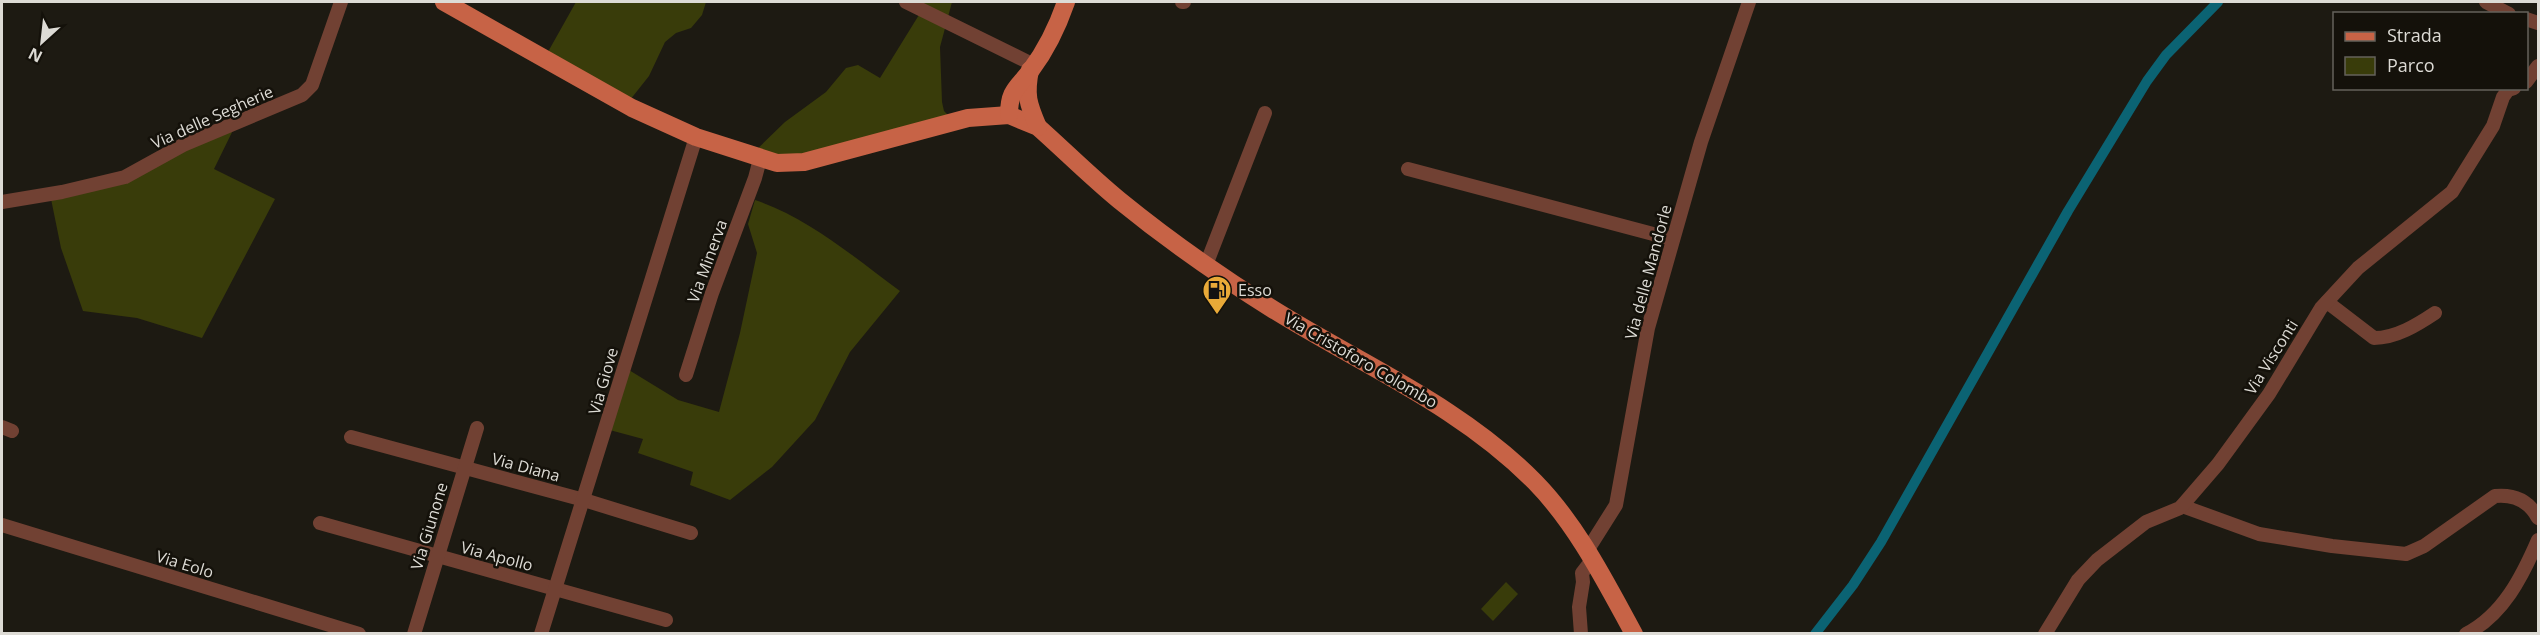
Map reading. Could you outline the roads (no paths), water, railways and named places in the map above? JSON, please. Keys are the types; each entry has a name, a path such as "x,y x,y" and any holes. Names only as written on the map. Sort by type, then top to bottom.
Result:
{"main road":[{"path":"444,2 632,108 696,137 777,163 804,162 968,118 1009,115 1009,100 1020,89 1061,16 1066,2"},
{"path":"968,118 1020,89"},
{"path":"1020,89 1038,128"},
{"name":"Via Cristoforo Colombo","path":"1009,115 1038,128 1119,200 1206,265 1273,309 1470,425 1512,460 1554,503 1590,555 1634,633"}],"street":[{"name":"Via delle Segherie","path":"2,202 62,192 125,177 183,145 302,95 312,85 341,2"},
{"path":"906,2 1032,68"},
{"name":"Via delle Mandorle","path":"1581,633 1579,607 1582,573 1616,505 1646,337 1701,142 1749,2"},
{"path":"2486,2 2506,12"},
{"path":"2528,78 2538,66"},
{"name":"Via Visconti","path":"2045,633 2078,580 2097,560 2146,522 2182,506 2218,464 2269,394 2327,302 2358,268 2452,192 2493,126 2503,97 2508,90"},
{"path":"1206,265 1265,113"},
{"name":"Via Giove","path":"541,633 696,137"},
{"name":"Via Minerva","path":"686,375 712,293 760,159"},
{"path":"1408,169 1672,239"},
{"path":"2327,302 2374,338 2383,338 2412,328 2435,313"},
{"name":"Via Giunone","path":"414,633 477,428"},
{"name":"Via Diana","path":"351,437 584,500 691,533"},
{"path":"2182,506 2259,534 2332,546 2406,554 2424,546 2495,496 2509,495 2517,498 2527,504 2538,518"},
{"name":"Via Apollo","path":"320,523 666,621"},
{"name":"Via Eolo","path":"2,525 359,633"},
{"path":"2466,633 2484,625 2497,610 2522,576 2538,540"}],"waterway":[{"path":"1815,634 1853,585 1881,542 2068,211 2147,81 2166,55 2218,2"}],"place":[{"name":"Esso","path":"1217,316"}]}
